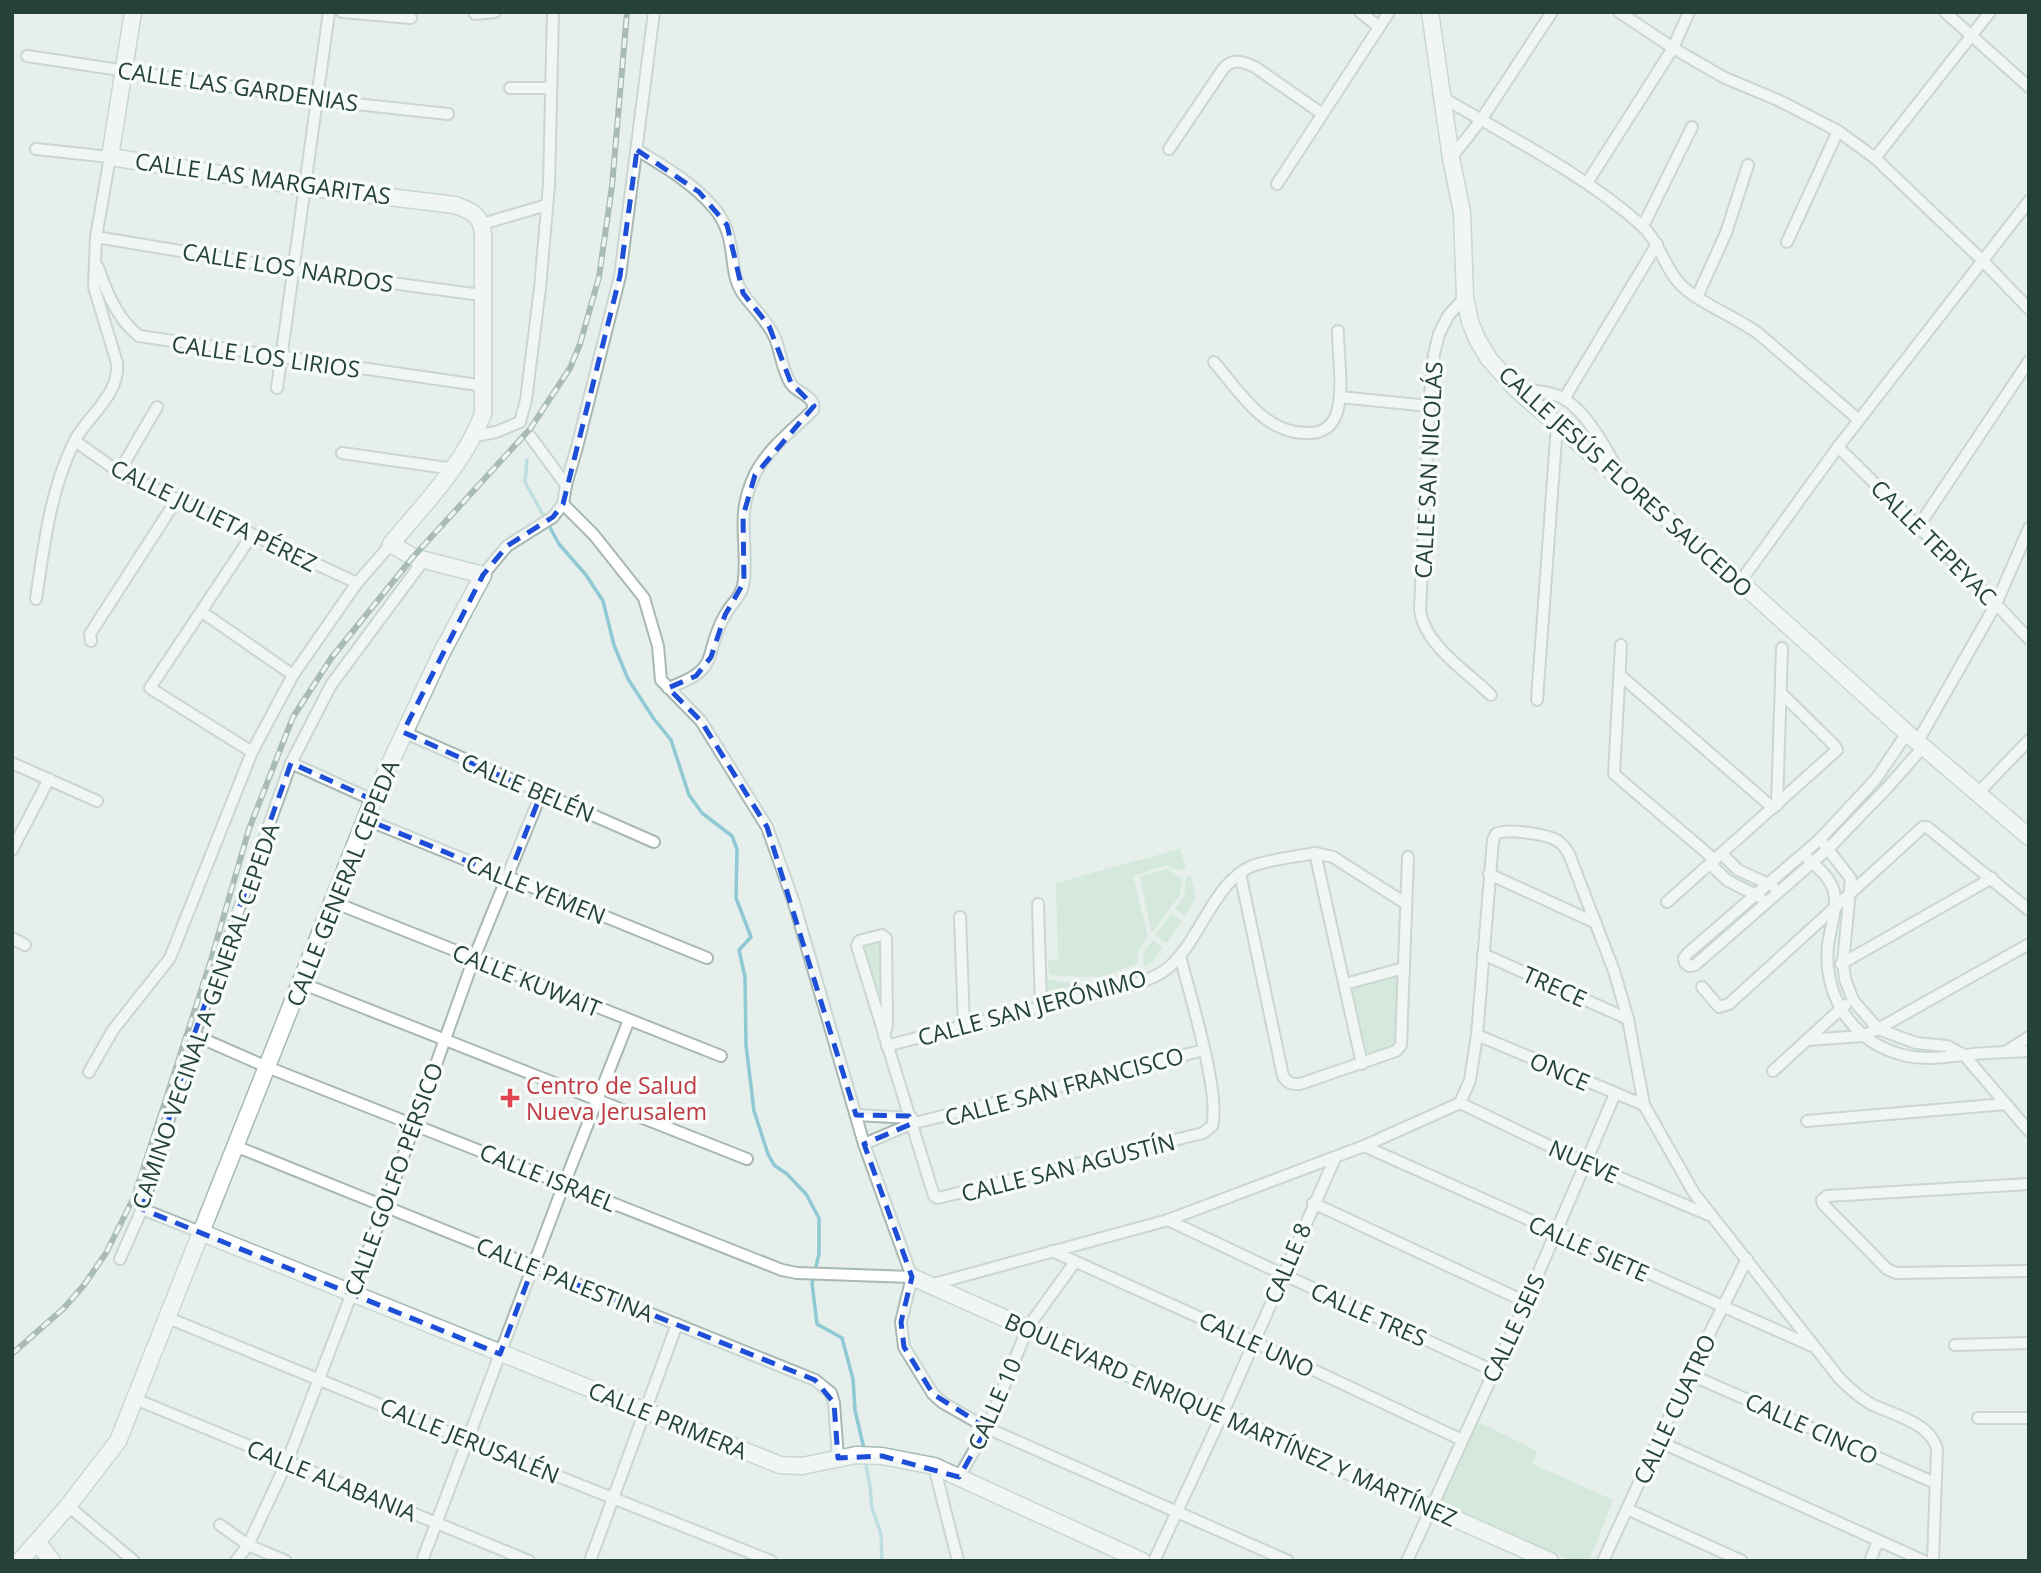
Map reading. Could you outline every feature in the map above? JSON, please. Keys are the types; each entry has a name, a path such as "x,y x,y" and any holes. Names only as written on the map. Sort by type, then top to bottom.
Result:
{"street":[{"path":"36,598 53,498 75,441 114,386 118,374 95,292 94,257 133,12"},
{"path":"278,388 329,12"},
{"path":"342,12 411,18"},
{"path":"475,14 495,12"},
{"path":"553,12 551,148 525,430 566,485"},
{"path":"654,12 637,150 668,168 699,192 727,225 732,240 737,279 743,293 769,326 791,383 813,401 814,406 763,460 755,475 743,516 744,582 741,593 725,615 711,657 696,676 668,688"},
{"path":"1360,12 1379,27"},
{"path":"1277,184 1389,12"},
{"name":"CALLE JESÚS FLORES SAUCEDO","path":"1430,12 1451,159 1462,212 1465,297 1477,340 1489,359 1516,389 2029,837"},
{"path":"1451,159 1481,120 1552,12"},
{"path":"1619,12 1723,77 1780,101 1838,131 1875,159 1983,261 2029,309"},
{"path":"1587,183 1673,48 1689,12"},
{"path":"1945,12 2029,87"},
{"path":"1875,159 1990,12"},
{"name":"CALLE LAS GARDENIAS","path":"27,56 318,100 448,114"},
{"path":"1169,149 1223,69 1234,61 1255,67 1321,113"},
{"path":"510,88 551,88"},
{"path":"1442,97 1587,183 1643,226 1681,284 1696,297 1743,322 1759,334 1859,420"},
{"path":"1643,226 1692,127"},
{"path":"1787,242 1838,131"},
{"name":"CALLE LAS MARGARITAS","path":"36,149 455,205 471,210 482,224"},
{"name":"CALLE GENERAL CEPEDA","path":"68,1506 118,1441 402,732 483,575 507,546 553,517 563,504 620,276 637,150"},
{"path":"1696,297 1726,233 1748,165"},
{"path":"1740,582 1838,447 2029,201"},
{"path":"482,224 547,205"},
{"name":"CAMINO VECINAL A GENERAL CEPEDA","path":"89,1072 113,1030 170,958 252,752 292,675 357,583 454,468 475,436 483,414 485,386 481,295 482,224"},
{"name":"CALLE LOS NARDOS","path":"96,237 295,270 481,295"},
{"path":"1564,399 1657,244"},
{"name":"CALLE LOS LIRIOS","path":"94,257 110,299 139,336 485,386"},
{"name":"CALLE SAN NICOLÁS","path":"1465,297 1448,316 1439,334 1434,354 1429,405 1420,611 1422,625 1430,638 1492,695"},
{"path":"1214,362 1258,414 1271,424 1285,430 1314,433 1326,429 1338,411 1338,331"},
{"path":"1918,527 2029,361"},
{"path":"1516,389 1551,394 1564,399 1599,438 1627,486"},
{"path":"1340,397 1429,405"},
{"path":"119,472 157,407"},
{"path":"1537,700 1557,425"},
{"path":"475,436 525,430"},
{"name":"CALLE JULIETA PÉREZ","path":"75,441 119,472 357,583"},
{"name":"CALLE TEPEYAC","path":"1838,447 2029,639"},
{"path":"342,453 454,468"},
{"path":"91,641 90,634 177,499"},
{"path":"563,504 594,535 644,598 658,646 660,675 668,688 701,721 766,827 794,903 864,1144 912,1277 901,1322 904,1346 933,1394 943,1403 987,1428 1288,1561"},
{"path":"1916,740 1876,779 1824,844 1812,863 1695,965 1685,964 1684,958 1688,953 1802,855 1824,844 1886,789 1916,740 1996,604 2029,528"},
{"path":"252,535 150,688 252,752"},
{"path":"391,544 423,561 483,575"},
{"name":"CAMINO VECINAL A GENERAL CEPEDA","path":"120,1258 142,1209 194,1035 291,763 331,685 423,561"},
{"path":"202,612 292,675"},
{"path":"1622,645 1614,769 1616,778 1716,859 1782,890"},
{"path":"1775,806 1782,648"},
{"path":"1621,676 1775,806"},
{"path":"1667,902 1837,750 1781,693"},
{"name":"CALLE BELÉN","path":"402,732 654,842"},
{"path":"1978,793 2029,740"},
{"path":"12,762 97,800"},
{"path":"291,763 373,800"},
{"path":"12,850 49,779"},
{"name":"CALLE GOLFO PÉRSICO","path":"236,1561 248,1545 287,1462 385,1206 474,958 541,794"},
{"name":"CALLE YEMEN","path":"365,819 707,958"},
{"path":"1702,987 1719,1007 1729,1004 1923,827 1927,827 2029,909"},
{"path":"930,1285 1168,1220 1335,1158 1460,1103 1470,1080 1477,1035 1493,840 1500,831 1557,840 1569,854 1614,971 1628,1019 1643,1105 1694,1193 1814,1347 1854,1393 1930,1434 1937,1449 1933,1561"},
{"path":"1824,844 1851,880 1843,964 1853,1000 1878,1029 1916,1043 1947,1046 1964,1055 2029,1131"},
{"path":"1315,853 1362,1064"},
{"path":"1405,903 1333,857 1315,853 1253,866 1240,873 1283,1076 1287,1082 1300,1084 1399,1049 1408,857"},
{"path":"1802,855 1826,876 1835,893 1828,947 1831,986 1840,1008 1862,1036 1883,1048 1908,1056 1947,1059 1964,1055 2029,1051"},
{"path":"1716,859 1728,881 1769,901"},
{"name":"CALLE SAN JERÓNIMO","path":"886,1041 1041,1008 1144,981 1164,970 1180,956 1230,883 1240,873"},
{"path":"1489,874 1596,923"},
{"path":"1828,967 1843,964 1992,878"},
{"name":"CALLE KUWAIT","path":"332,902 721,1056"},
{"path":"1038,904 1041,1008"},
{"path":"960,917 964,1024"},
{"path":"864,1144 910,1120 857,946 859,941 882,935 886,938 886,1041"},
{"path":"12,938 25,945"},
{"path":"1807,1040 1862,1036 2029,944"},
{"name":"TRECE","path":"1483,954 1628,1019"},
{"path":"1180,956 1203,1050"},
{"path":"1345,984 1404,968"},
{"path":"301,984 747,1159"},
{"path":"1773,1070 1840,1008 1853,1000"},
{"path":"422,1561 564,1184 629,1020"},
{"name":"CALLE ISRAEL","path":"194,1035 267,1067 782,1270 797,1273 912,1277"},
{"name":"ONCE","path":"1477,1035 1643,1105"},
{"path":"2005,1052 2029,1037"},
{"name":"CALLE SAN FRANCISCO","path":"856,1115 924,1122 1203,1050"},
{"name":"CALLE SAN AGUSTÍN","path":"910,1120 934,1196 944,1198 1203,1133 1212,1126 1214,1119 1203,1050"},
{"name":"CALLE SEIS","path":"1407,1561 1526,1302 1615,1094"},
{"name":"NUEVE","path":"1460,1103 1585,1163 1711,1216"},
{"path":"1807,1121 2006,1104"},
{"name":"CALLE PALESTINA","path":"235,1146 814,1380 831,1393 838,1458"},
{"name":"CALLE SIETE","path":"1364,1146 1814,1347"},
{"name":"CALLE 8","path":"1154,1561 1222,1415 1335,1158"},
{"path":"2029,1184 1827,1196 1822,1200 1887,1269 1896,1273 2029,1271"},
{"path":"1313,1203 1526,1302"},
{"path":"142,1209 201,1232"},
{"name":"CALLE TRES","path":"1168,1220 1494,1371"},
{"name":"CALLE PRIMERA","path":"201,1232 779,1465 802,1466 856,1455 882,1456 934,1466 1142,1561"},
{"name":"CALLE UNO","path":"1052,1251 1462,1440"},
{"name":"CALLE CUATRO","path":"1604,1561 1657,1441 1747,1259"},
{"name":"CALLE 10","path":"959,1477 987,1428 1028,1327 1075,1262"},
{"name":"BOULEVARD ENRIQUE MARTÍNEZ Y MARTÍNEZ","path":"912,1277 1550,1561"},
{"name":"CALLE JERUSALÉN","path":"168,1318 771,1561"},
{"path":"590,1561 677,1324"},
{"path":"1955,1345 2029,1343"},
{"name":"CALLE CINCO","path":"1689,1374 1935,1483"},
{"name":"CALLE ALABANIA","path":"135,1399 529,1561"},
{"path":"1978,1418 2029,1418"},
{"path":"2013,1418 2029,1427"},
{"path":"1657,1441 1924,1561"},
{"path":"934,1466 958,1561"},
{"path":"12,1558 20,1561 68,1506 134,1561"},
{"path":"1627,1509 1742,1561"},
{"path":"220,1525 248,1545 286,1561"},
{"path":"1870,1561 1878,1541"},
{"path":"37,1542 52,1561"}],"highlighted area":[{"path":"637,150 699,192 727,225 743,293 769,326 791,383 814,406 755,475 743,516 744,582 725,615 711,657 696,676 668,688 701,721 767,827 856,1115 909,1116 911,1124 864,1144 912,1277 901,1322 904,1347 933,1394 987,1428 959,1477 882,1456 838,1458 834,1403 815,1380 533,1267 500,1354 142,1209 194,1035 291,763 373,800 365,819 508,878 541,794 403,732 483,575 507,546 553,517 563,504 620,276"}],"green space":[{"path":"1180,849 1186,868 1178,871 1167,865 1133,876 1148,937 1137,953 1138,963 1101,977 1057,976 1049,973 1048,960 1058,959 1056,883"},
{"path":"1167,869 1182,878 1180,895 1153,932 1140,876"},
{"path":"1191,876 1196,897 1185,916 1175,909 1184,897 1186,877"},
{"path":"1172,913 1182,921 1166,943 1155,935"},
{"path":"884,939 883,1031 859,948"},
{"path":"1153,940 1162,947 1152,963 1143,966 1144,952"},
{"path":"1397,974 1396,1045 1367,1053 1352,986"},
{"path":"1043,978 1081,985 1042,998"},
{"path":"1476,1421 1537,1451 1533,1464 1613,1500 1589,1561 1571,1561 1441,1502"}],"waterway":[{"path":"527,460 525,482 559,544 586,575 603,601 614,645 628,679 671,740 689,795 702,813 732,836 737,849 736,898 751,937 739,950 745,977 746,1045 754,1111 774,1165 806,1194 819,1218 819,1254 812,1283 817,1324 842,1338 853,1379 855,1410 864,1449"},
{"path":"865,1460 872,1508 881,1534 882,1561"}],"railway":[{"path":"12,1354 64,1308 84,1285 106,1253 134,1197 211,960 249,829 293,717 332,657 413,557 530,429 570,368 580,344 599,277 612,186 627,12"}],"place":[{"name":"Centro de Salud Nueva Jerusalem","path":"510,1098"}]}
